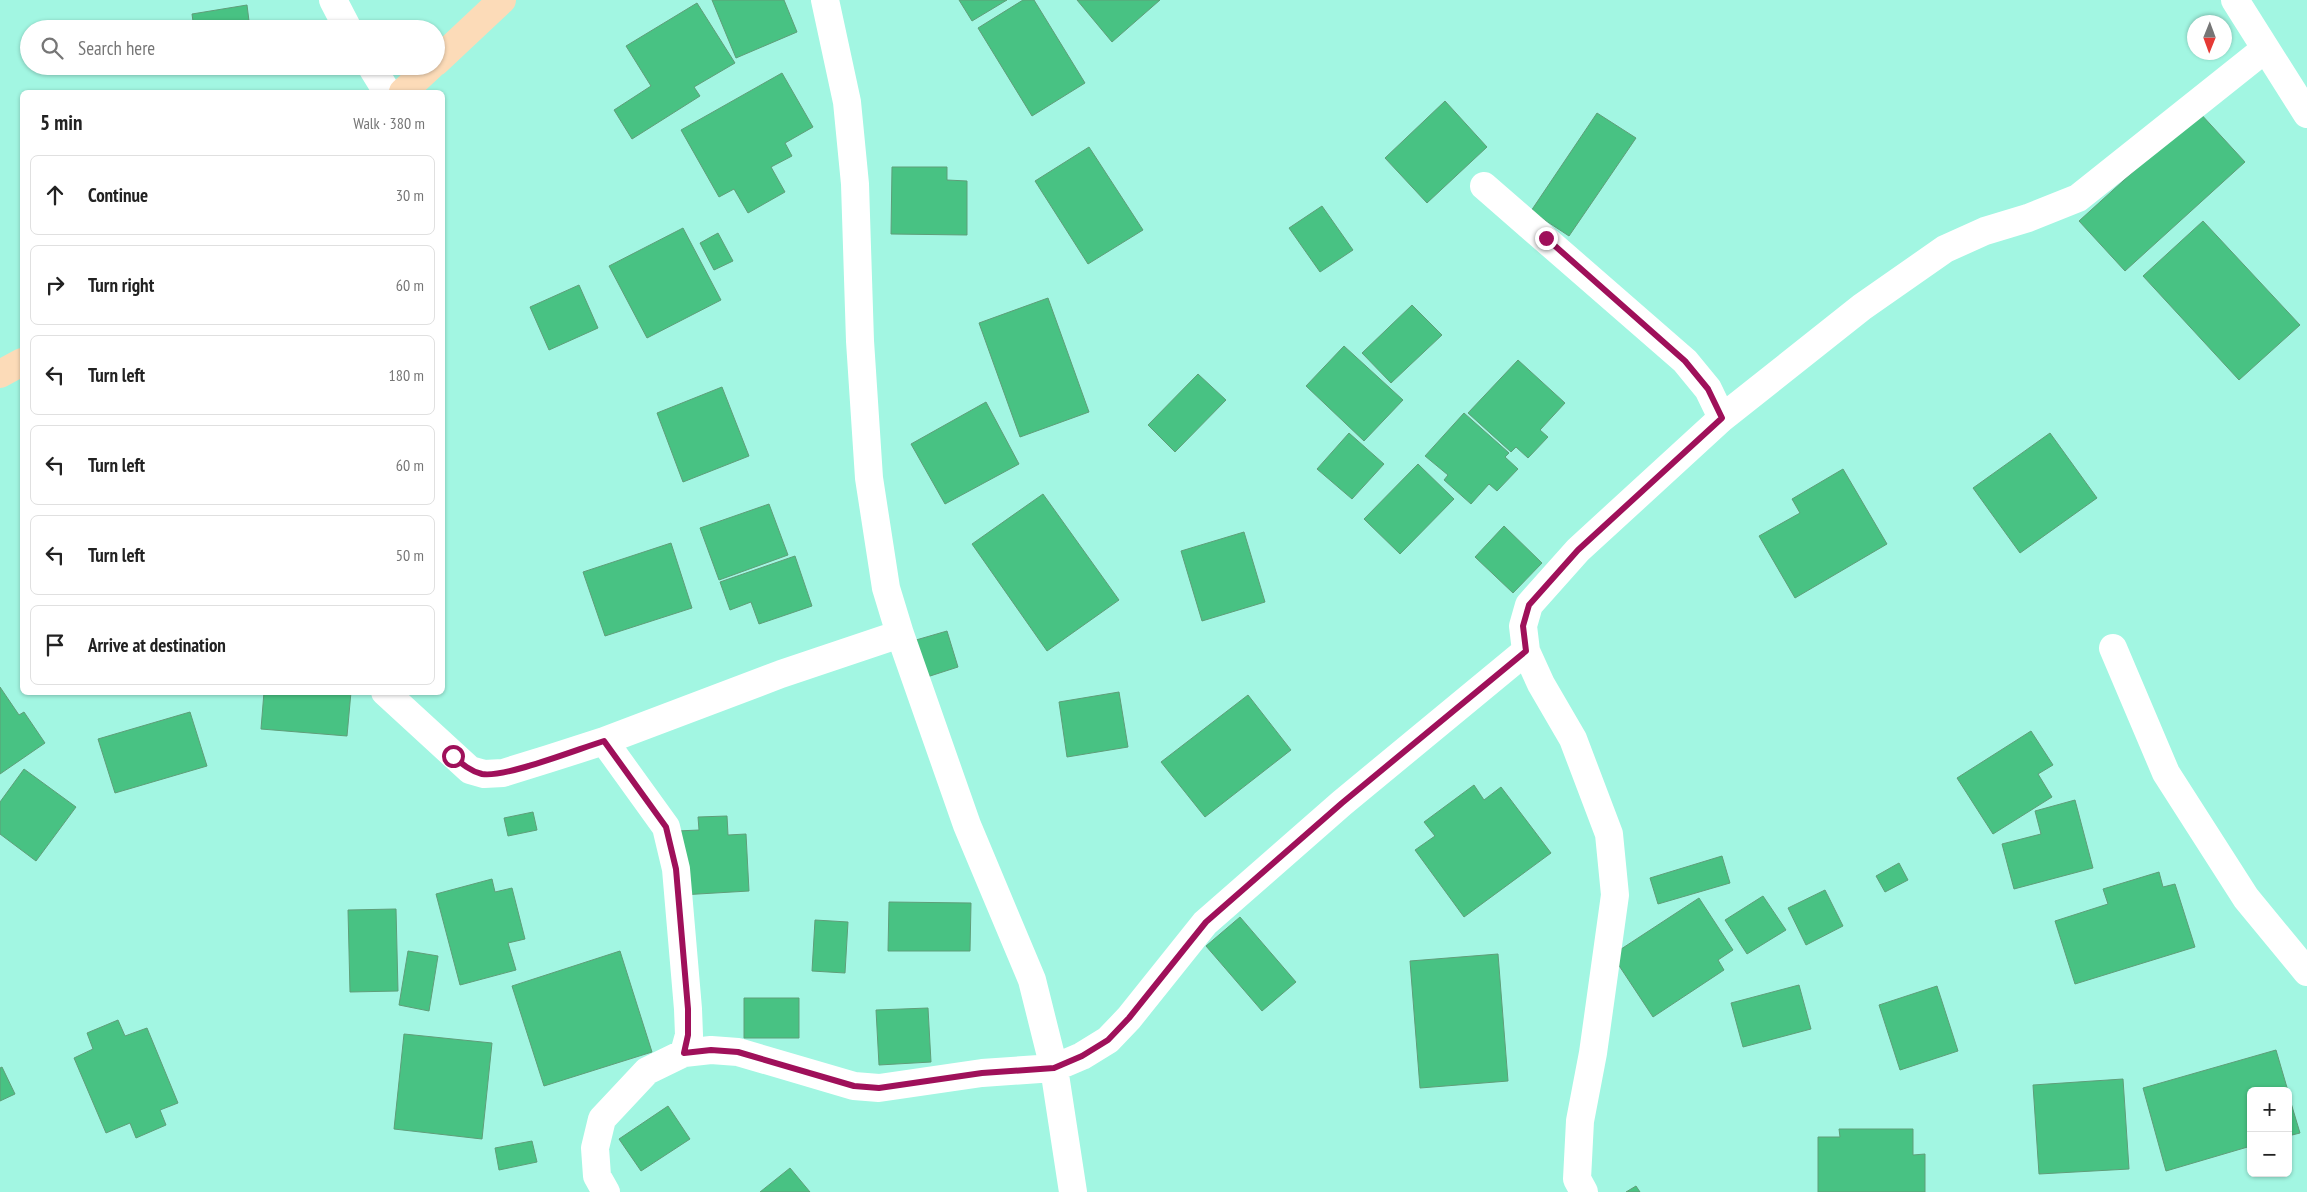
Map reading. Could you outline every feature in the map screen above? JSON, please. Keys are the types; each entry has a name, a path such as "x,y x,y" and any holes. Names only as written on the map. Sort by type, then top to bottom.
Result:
{"main road":[{"path":"445,54 502,0"},
{"path":"405,90 421,75"},
{"path":"0,374 20,363"}],"street":[{"path":"333,0 343,20"},
{"path":"825,0 848,102 855,184 860,341 869,478 886,588 900,634 967,825 1032,980 1054,1068 1073,1192"},
{"path":"2235,0 2265,48 2299,85 2307,114"},
{"path":"1584,1192 1577,1179 1580,1121 1593,1054 1615,895 1609,834 1573,739 1541,684 1526,651 1523,626 1529,605 1578,550 1722,418 1862,307 1945,249 1985,231 2028,218 2078,198 2265,48"},
{"path":"377,75 386,90"},
{"path":"1484,186 1685,361 1708,389 1722,418"},
{"path":"389,695 470,770 484,774 503,773 604,741 781,674 900,634"},
{"path":"2114,648 2166,773 2246,898 2307,972"},
{"path":"606,1192 597,1176 595,1148 602,1119 648,1071 684,1053 711,1050 738,1052 854,1086 879,1088 982,1073 1054,1068 1082,1056 1108,1040 1129,1018 1206,922 1342,803 1526,651"},
{"path":"604,741 666,827 676,869 688,1009 688,1035 684,1053"}],"building":[{"path":"712,0 784,0 797,32 736,58"},
{"path":"959,0 1007,0 972,21"},
{"path":"1023,0 1034,0 1085,83 1032,116 978,28"},
{"path":"1077,0 1160,0 1112,42"},
{"path":"697,3 735,63 694,87 700,96 632,139 614,110 651,86 626,46"},
{"path":"247,5 249,20 193,20 192,14"},
{"path":"782,73 813,127 785,143 792,156 771,167 785,192 748,213 734,189 719,197 681,130"},
{"path":"1445,101 1487,147 1427,203 1385,158"},
{"path":"2199,112 2245,162 2125,271 2079,221"},
{"path":"1597,113 1636,138 1569,236 1531,211"},
{"path":"1089,147 1143,230 1088,264 1035,181"},
{"path":"892,167 947,167 947,180 967,181 967,235 891,234"},
{"path":"1322,206 1353,250 1320,272 1289,228"},
{"path":"2203,221 2300,325 2239,380 2143,276"},
{"path":"683,228 721,300 647,338 609,266"},
{"path":"718,233 733,261 714,270 700,243"},
{"path":"579,285 598,328 549,350 530,307"},
{"path":"1048,298 1089,412 1020,437 979,323"},
{"path":"1412,305 1442,335 1391,383 1362,353"},
{"path":"1344,346 1403,400 1364,441 1306,386"},
{"path":"1518,360 1565,403 1540,430 1548,437 1528,458 1516,447 1511,452 1468,413"},
{"path":"1198,374 1226,400 1175,452 1148,425"},
{"path":"722,387 749,456 683,482 657,413"},
{"path":"986,402 1019,464 945,504 911,444"},
{"path":"1464,413 1509,453 1505,457 1518,469 1497,491 1489,484 1471,504 1444,480 1448,475 1425,456"},
{"path":"1349,433 1384,464 1352,499 1317,469"},
{"path":"2050,433 2097,498 2020,553 1973,488"},
{"path":"1418,464 1454,499 1400,554 1364,519"},
{"path":"1843,469 1887,544 1795,598 1759,536 1800,513 1792,499"},
{"path":"1043,494 1119,600 1047,651 972,544"},
{"path":"769,504 788,555 719,580 700,528"},
{"path":"1504,526 1542,563 1513,593 1475,557"},
{"path":"1244,532 1265,602 1202,621 1181,551"},
{"path":"671,543 692,608 605,636 583,572"},
{"path":"795,556 812,606 759,624 751,602 730,610 720,582"},
{"path":"947,631 958,667 927,677 916,640"},
{"path":"0,687 19,715 24,712 45,743 0,774"},
{"path":"1119,692 1128,747 1067,757 1059,702"},
{"path":"264,695 351,695 347,736 261,729"},
{"path":"1248,695 1291,750 1205,817 1161,762"},
{"path":"190,712 207,766 115,793 98,739"},
{"path":"2031,731 2053,765 2038,774 2052,797 1993,834 1957,778"},
{"path":"24,769 76,807 36,861 0,834 0,802"},
{"path":"1474,785 1484,800 1501,787 1551,853 1464,917 1415,850 1435,836 1424,822"},
{"path":"2075,800 2093,868 2014,889 2002,844 2041,834 2035,811"},
{"path":"533,812 537,830 508,836 504,818"},
{"path":"727,816 728,835 746,834 749,891 681,895 677,831 699,830 698,817"},
{"path":"1722,856 1730,883 1658,904 1650,878"},
{"path":"1899,863 1908,880 1885,892 1876,876"},
{"path":"2159,872 2163,887 2175,884 2195,947 2075,984 2055,921 2108,904 2103,889"},
{"path":"492,879 495,892 512,888 525,939 508,943 516,970 460,985 436,894"},
{"path":"1825,890 1843,926 1806,945 1788,908"},
{"path":"1763,896 1786,930 1747,954 1725,920"},
{"path":"1699,898 1733,950 1718,960 1724,970 1653,1017 1612,955"},
{"path":"889,902 971,903 970,951 888,951"},
{"path":"396,909 398,991 350,992 348,910"},
{"path":"1240,917 1296,982 1262,1011 1206,946"},
{"path":"815,920 848,922 845,973 812,971"},
{"path":"408,951 438,956 429,1011 399,1005"},
{"path":"620,951 652,1052 544,1086 512,986"},
{"path":"1498,954 1508,1081 1420,1088 1410,961"},
{"path":"1799,985 1811,1029 1743,1047 1731,1003"},
{"path":"1937,986 1958,1051 1900,1070 1879,1005"},
{"path":"744,998 799,998 799,1038 744,1038"},
{"path":"928,1008 931,1062 879,1065 876,1010"},
{"path":"118,1020 125,1036 147,1028 178,1103 160,1110 166,1125 136,1138 130,1123 106,1133 74,1058 93,1049 87,1033"},
{"path":"404,1034 492,1043 482,1139 394,1129"},
{"path":"2276,1050 2287,1087 2247,1087 2247,1147 2166,1171 2143,1088"},
{"path":"2,1067 15,1094 0,1101 0,1068"},
{"path":"2123,1079 2129,1169 2039,1174 2033,1085"},
{"path":"668,1106 690,1139 641,1171 619,1139"},
{"path":"2292,1106 2300,1133 2292,1135"},
{"path":"1839,1129 1913,1129 1913,1155 1925,1154 1925,1192 1818,1192 1818,1137 1840,1137"},
{"path":"532,1141 537,1162 499,1170 495,1148"},
{"path":"790,1168 810,1192 760,1192"},
{"path":"1636,1186 1640,1192 1626,1192"}],"route":[{"path":"453,756 470,770 484,774 503,773 604,741 666,827 676,869 688,1009 688,1035 684,1053 711,1050 738,1052 854,1086 879,1088 928,1079 1054,1068 1082,1056 1108,1040 1129,1018 1206,922 1342,803 1526,651 1523,626 1529,605 1578,550 1722,418 1708,389 1685,361 1546,238"}]}
